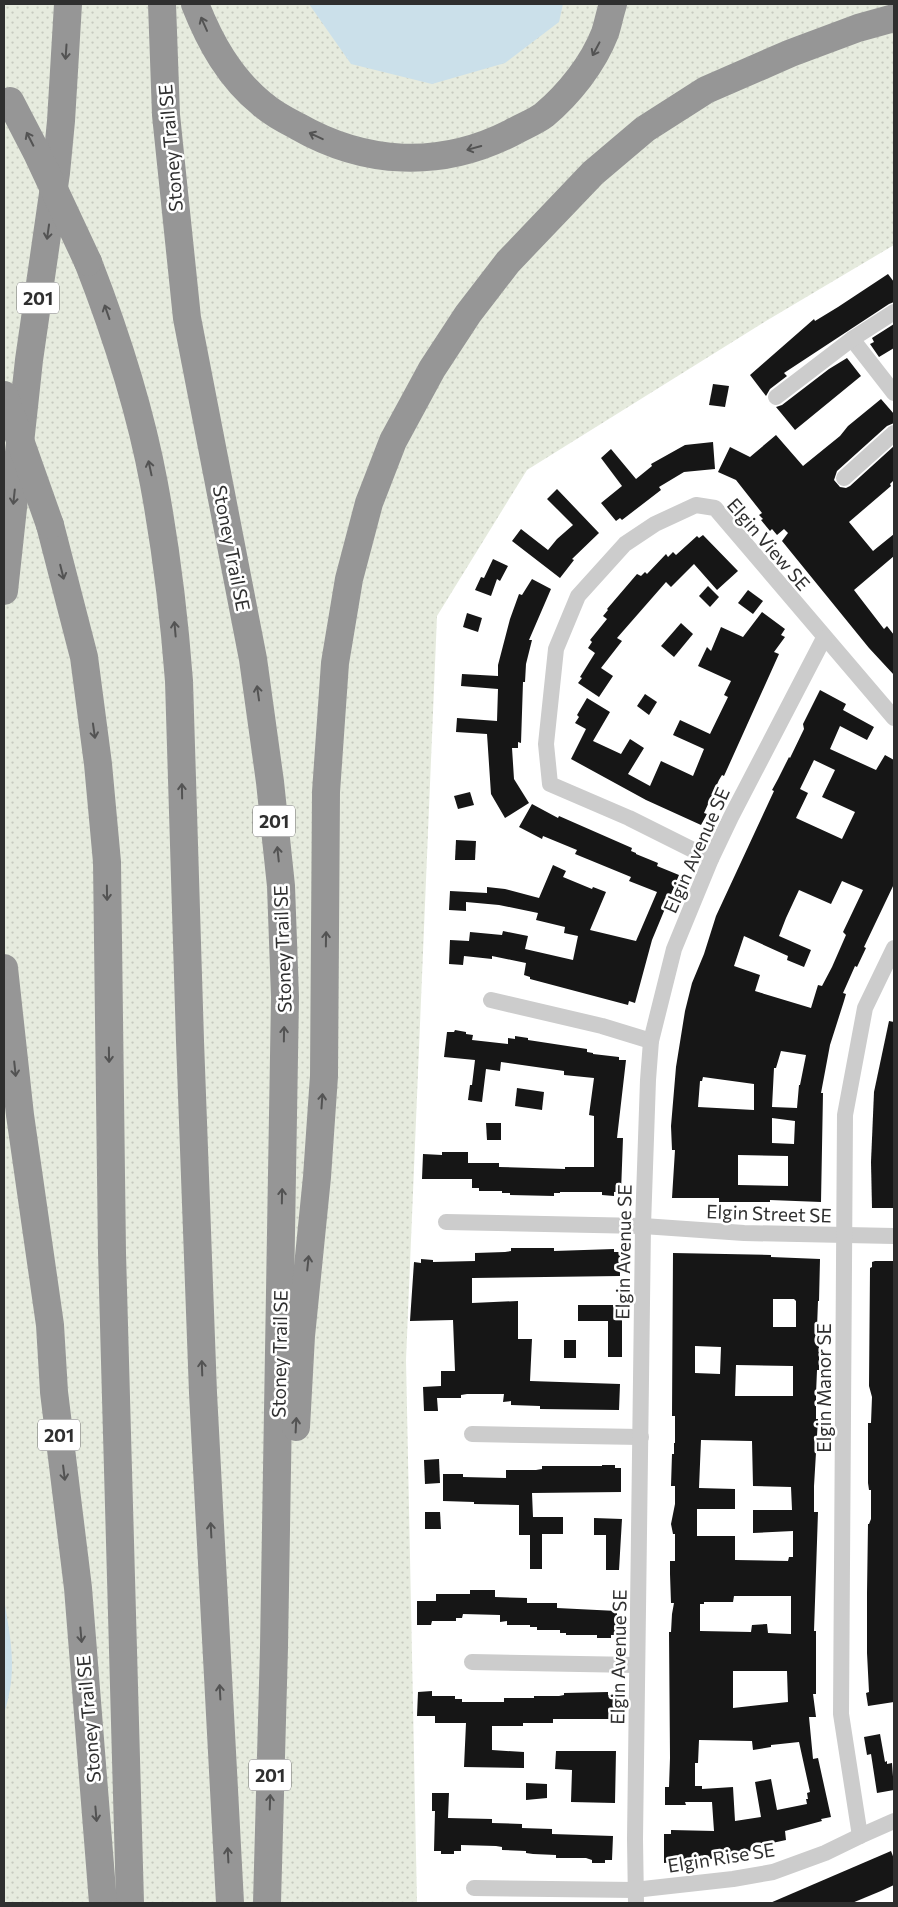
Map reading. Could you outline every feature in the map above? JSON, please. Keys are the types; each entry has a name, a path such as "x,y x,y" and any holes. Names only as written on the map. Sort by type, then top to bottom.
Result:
{"highway":[{"name":"201","path":"4,591 29,360 56,173 68,4"},
{"name":"Stoney Trail SE","path":"162,4 166,114 187,318 253,659 270,782 281,886 285,997 274,1647 267,1903"},
{"path":"195,4 214,48 229,70 262,104 311,134 336,145 356,152 410,159 434,157 478,148 542,116 566,93 587,66 604,34 613,4"},
{"path":"274,1647 289,1553 300,1336 317,1177 324,1076 326,792 335,663 349,579 370,503 383,467 393,441 432,369 468,314 508,262 593,173 646,129 706,90 791,53 858,28 894,18"},
{"path":"7,95 37,153 88,262 113,330 144,441 162,532 174,624 180,719 203,1393 230,1903"},
{"path":"4,395 50,525 84,657 98,764 107,862 112,1253 130,1903"},
{"name":"Stoney Trail SE","path":"4,968 20,1115 50,1325 54,1392 78,1588 103,1903"},
{"path":"4,1129 26,1268 54,1392"}],"street":[{"path":"776,397 852,339 894,312"},
{"path":"852,339 894,393"},
{"path":"844,478 894,433"},
{"name":"Elgin View SE","path":"711,859 629,818 550,784 546,744 556,649 578,596 625,544 655,524 696,505 715,508 894,718"},
{"name":"Elgin Avenue SE","path":"635,1896 643,1226 651,1040 674,949 711,859 824,638"},
{"name":"Elgin Manor SE","path":"860,1836 841,1714 845,1115 865,1008 894,948"},
{"path":"491,1000 602,1026 651,1040"},
{"name":"Elgin Street SE","path":"446,1222 643,1226 744,1233 894,1236"},
{"path":"472,1434 641,1437"},
{"path":"472,1662 637,1665"},
{"name":"Elgin Rise SE","path":"474,1888 635,1896 773,1872 826,1853 894,1821"}],"shaded area":[{"path":"4,4 894,4 894,245 766,321 527,470 437,616 406,1360 417,1903 4,1903"}],"water":[{"path":"309,4 563,4 559,22 505,63 432,84 351,64"},
{"path":"4,1599 11,1643 12,1670 11,1684 4,1714"}],"building":[{"path":"888,274 894,282 894,302 784,373 787,376 770,389 766,396 750,375 814,319 815,321"},
{"path":"894,324 894,348 879,357 870,344 874,342 872,338"},
{"path":"847,358 861,376 795,430 776,407 782,405 829,369"},
{"path":"713,384 729,386 725,407 709,405"},
{"path":"881,399 894,414 894,423 887,426 837,471 834,480 840,487 846,488 850,486 894,446 894,480 890,484 891,486 849,522 873,551 894,534 894,556 854,590 884,629 887,626 894,635 894,675 869,648 782,541 788,533 784,529 777,535 772,529 770,531 761,520 763,519 759,515 762,513 736,480 718,472 730,447 750,457 776,435 803,466"},
{"path":"713,442 715,469 684,472 659,487 661,490 622,520 620,518 616,521 601,503 622,486 601,458 611,449 636,479 652,466 651,464 685,445"},
{"path":"557,489 599,533 572,559 574,560 560,578 512,541 521,529 548,550 573,525 547,499"},
{"path":"703,535 738,571 717,590 694,564 671,587 666,582 617,638 622,641 601,668 613,676 599,697 578,683 595,653 588,648 592,642 590,640 607,619 603,616 607,609 637,574 641,576 645,572 647,574 666,554 668,557 673,552 676,555 697,536 699,538"},
{"path":"493,559 508,566 500,581 497,579 491,596 475,590 481,577 484,578"},
{"path":"532,579 551,589 529,640 532,640 526,664 525,682 523,682 521,743 518,742 518,748 512,748 514,779 529,803 505,818 491,794 487,734 456,732 457,718 497,721 498,689 461,686 462,674 498,676 498,665 510,619 519,594 522,595"},
{"path":"708,586 719,597 710,607 699,596"},
{"path":"748,590 763,601 753,614 738,603"},
{"path":"762,612 785,629 781,635 785,637 774,652 779,654 724,776 722,775 719,780 704,813 707,814 701,825 646,800 571,759 586,729 575,723 579,717 577,715 587,698 610,712 593,741 621,754 630,739 644,748 628,774 650,786 661,761 693,776 704,749 673,735 680,720 710,734 728,697 724,695 731,681 698,666 707,647 711,651 721,627 743,637"},
{"path":"467,613 482,618 478,632 463,627"},
{"path":"681,623 693,634 674,657 661,646"},
{"path":"820,690 846,704 843,710 874,727 867,740 840,726 830,749 876,770 885,755 894,760 894,884 864,947 866,948 857,967 855,966 843,993 846,994 830,1045 821,1093 823,1093 821,1202 770,1200 770,1202 719,1202 719,1198 672,1198 675,1150 672,1150 671,1126 676,1067 685,1011 692,983 704,954 716,916 774,791 772,790 804,729 803,724","holes":["814,760 835,770 822,797 855,812 842,839 796,818 808,793 800,789","842,881 863,890 843,932 846,935 832,967 822,986 818,985 811,1008 755,991 760,975 734,966 744,936 788,956 787,960 804,967 811,950 779,936 799,890 831,904","781,1051 806,1055 799,1085 797,1108 772,1107 774,1068 776,1068","703,1077 754,1084 754,1110 698,1107 700,1081 702,1081","772,1118 795,1121 794,1144 772,1143","738,1155 788,1156 788,1186 738,1185"]},
{"path":"645,694 657,702 649,715 637,706"},
{"path":"470,792 474,805 458,809 454,796"},
{"path":"532,804 558,818 559,816 632,848 631,851 636,854 658,863 657,866 679,875 652,940 635,1003 629,1001 628,1005 530,979 530,977 524,975 526,963 492,956 492,959 464,956 463,965 449,964 450,940 469,941 470,932 502,935 503,931 528,936 525,949 573,960 578,936 564,933 565,927 536,920 538,913 499,905 466,902 466,911 449,910 450,891 487,893 487,887 505,889 539,898 553,865 566,871 563,877 592,889 593,887 606,892 590,930 636,941 657,892 629,881 631,877 575,854 577,850 543,836 542,839 519,827"},
{"path":"456,840 476,841 475,860 455,860"},
{"path":"889,1021 894,1022 894,1208 872,1208 871,1162 874,1092"},
{"path":"455,1030 473,1035 472,1040 508,1044 508,1038 515,1039 515,1036 528,1038 528,1040 587,1049 587,1052 593,1054 619,1057 619,1060 626,1060 617,1138 623,1138 621,1192 614,1192 614,1196 602,1195 602,1192 560,1192 554,1193 554,1196 510,1195 510,1193 502,1193 502,1191 479,1191 479,1188 472,1188 472,1179 422,1179 423,1154 442,1155 442,1152 468,1152 468,1163 499,1163 499,1167 565,1169 565,1167 594,1167 594,1116 589,1115 594,1078 564,1075 564,1071 501,1062 500,1071 486,1069 482,1102 468,1100 475,1060 444,1057 447,1032 454,1032"},
{"path":"517,1088 544,1092 542,1110 515,1106"},
{"path":"486,1123 501,1123 501,1140 487,1140"},
{"path":"511,1248 554,1248 554,1251 614,1249 614,1252 620,1252 620,1276 472,1278 472,1303 518,1301 518,1339 532,1339 530,1381 620,1384 619,1410 540,1409 540,1406 511,1405 511,1401 503,1402 504,1394 467,1394 461,1395 461,1398 437,1398 438,1411 424,1411 423,1387 441,1386 441,1371 455,1371 453,1320 410,1321 414,1262 421,1263 421,1259 433,1260 433,1262 475,1261 475,1253 505,1252 511,1251"},
{"path":"673,1253 771,1255 771,1257 820,1259 817,1328 819,1370 817,1370 816,1394 816,1419 818,1419 814,1486 814,1512 818,1512 814,1631 816,1631 816,1694 813,1694 816,1717 809,1717 813,1759 818,1758 831,1817 785,1831 786,1840 763,1845 763,1847 758,1847 758,1850 731,1854 732,1857 664,1863 664,1834 671,1834 671,1830 714,1831 712,1802 685,1802 686,1805 665,1805 665,1787 669,1787 670,1758 669,1632 671,1632 674,1603 671,1603 670,1561 675,1561 675,1534 673,1534 671,1524 675,1504 675,1486 671,1486 672,1454 674,1454 675,1443 675,1416 672,1416","holes":["773,1299 794,1299 796,1301 796,1327 773,1327","695,1346 721,1347 720,1374 695,1373","736,1365 793,1366 793,1396 735,1396","701,1440 752,1441 753,1486 791,1487 792,1510 753,1510 753,1533 793,1531 793,1557 789,1557 788,1561 735,1560 735,1536 697,1536 697,1509 735,1509 735,1489 699,1488","734,1596 791,1596 791,1634 768,1633 767,1624 752,1625 751,1632 700,1631 700,1604 704,1604 704,1602 733,1602","733,1671 787,1671 788,1702 733,1708","699,1740 752,1741 753,1750 771,1747 771,1745 799,1742 810,1792 807,1793 807,1804 777,1810 771,1779 755,1782 761,1817 735,1821 733,1787 702,1789 702,1786 695,1786 695,1763 698,1763"]},
{"path":"894,1261 894,1702 868,1706 866,1693 869,1692 867,1593 868,1524 871,1519 871,1490 869,1490 868,1483 868,1423 871,1423 872,1397 869,1386 870,1268 872,1267 872,1262"},
{"path":"578,1305 622,1305 622,1357 608,1357 608,1321 578,1321"},
{"path":"564,1340 576,1340 576,1358 564,1358"},
{"path":"439,1459 440,1483 425,1484 424,1460"},
{"path":"615,1465 615,1468 621,1468 621,1492 532,1493 533,1517 563,1517 563,1534 542,1534 542,1569 530,1569 530,1535 519,1535 519,1505 443,1501 443,1474 463,1474 463,1477 506,1478 506,1470 536,1470 542,1469 542,1466"},
{"path":"425,1512 440,1512 441,1529 425,1529"},
{"path":"594,1518 622,1519 619,1570 606,1570 606,1535 594,1535"},
{"path":"470,1590 495,1590 495,1597 527,1598 527,1603 557,1603 557,1608 617,1611 617,1635 611,1635 611,1638 597,1638 597,1635 566,1635 566,1633 560,1633 560,1630 537,1630 537,1627 530,1627 530,1625 507,1625 507,1621 500,1622 500,1615 463,1614 462,1618 456,1618 456,1621 432,1621 431,1625 417,1625 417,1601 436,1601 436,1594 470,1594"},
{"path":"432,1691 432,1696 455,1696 455,1699 462,1699 462,1702 504,1702 504,1698 534,1698 534,1696 559,1696 564,1695 564,1693 608,1692 608,1695 615,1695 614,1719 553,1719 553,1723 523,1723 523,1726 492,1726 492,1750 524,1752 524,1768 464,1767 466,1723 435,1723 435,1716 417,1716 418,1692"},
{"path":"880,1734 885,1762 887,1761 887,1764 892,1763 894,1790 877,1793 871,1754 867,1755 864,1737"},
{"path":"556,1751 616,1751 615,1803 571,1802 572,1770 555,1769"},
{"path":"526,1783 547,1784 547,1798 526,1800"},
{"path":"432,1793 449,1793 448,1818 492,1819 492,1823 522,1824 522,1828 552,1829 552,1834 613,1836 612,1860 605,1860 605,1863 592,1863 592,1860 586,1858 556,1858 556,1855 502,1850 502,1847 496,1846 461,1845 461,1851 454,1851 454,1854 441,1854 441,1851 434,1851 435,1811 432,1811"},
{"path":"891,1851 894,1859 894,1885 881,1891 852,1903 770,1903"}]}
